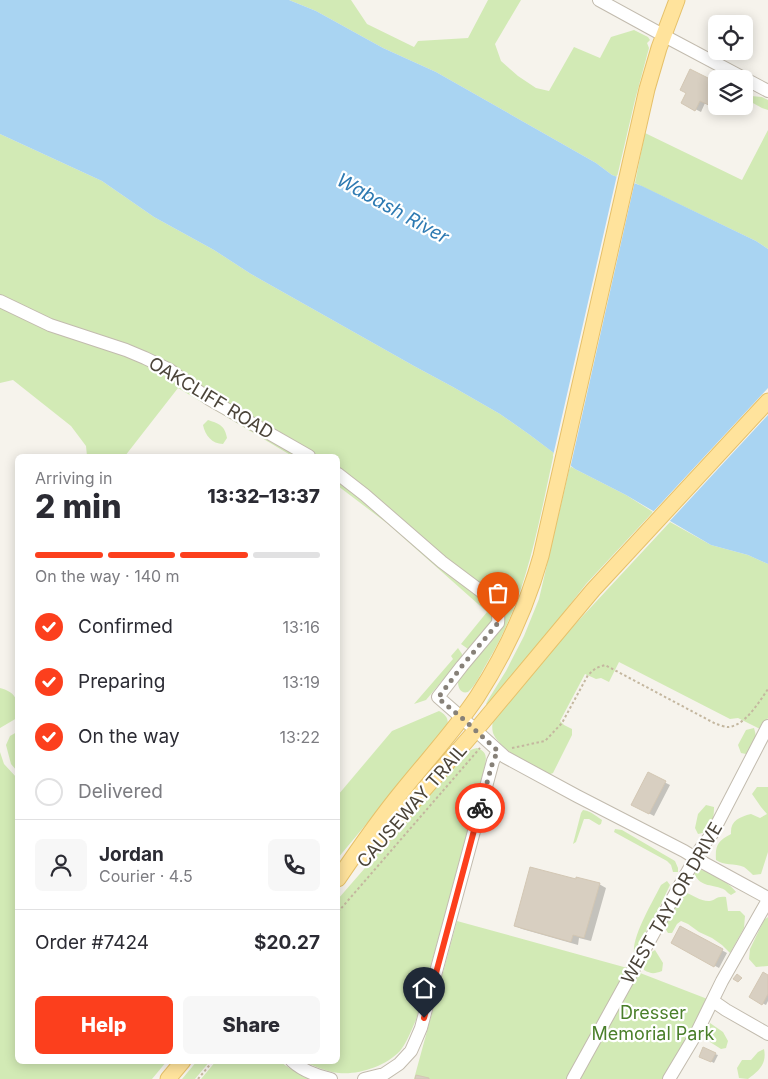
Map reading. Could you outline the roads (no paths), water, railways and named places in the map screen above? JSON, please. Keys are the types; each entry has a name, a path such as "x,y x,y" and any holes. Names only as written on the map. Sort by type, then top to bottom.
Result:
{"main road":[{"path":"340,876 376,824 462,718 490,676 513,633 530,591 541,556 647,89 663,35 677,0"},
{"path":"340,877 481,735 592,590 768,401"},
{"path":"168,1079 180,1064"}],"street":[{"path":"599,0 768,90"},
{"name":"OAKCLIFF ROAD","path":"0,301 50,325 126,350 170,370 209,399 305,454"},
{"path":"340,476 442,562 494,601 497,607 498,623 438,698 505,757 684,851 768,899 670,1079"},
{"name":"WEST TAYLOR DRIVE","path":"573,1079 701,848 712,834 767,730"},
{"path":"364,1079 384,1074 399,1064 410,1051 421,1028 493,761 498,751"},
{"path":"713,1001 768,1034"},
{"path":"296,1064 310,1073 331,1079"}],"water":[{"name":"Wabash River","path":"0,0 289,0 316,11 383,48 436,72 596,163 612,175 642,186 756,241 768,249 768,564 748,555 711,545 626,495 575,469 500,414 251,274 214,250 154,217 102,181 0,134"}],"park label":[{"name":"Dresser Memorial Park","path":"653,1023"}]}
